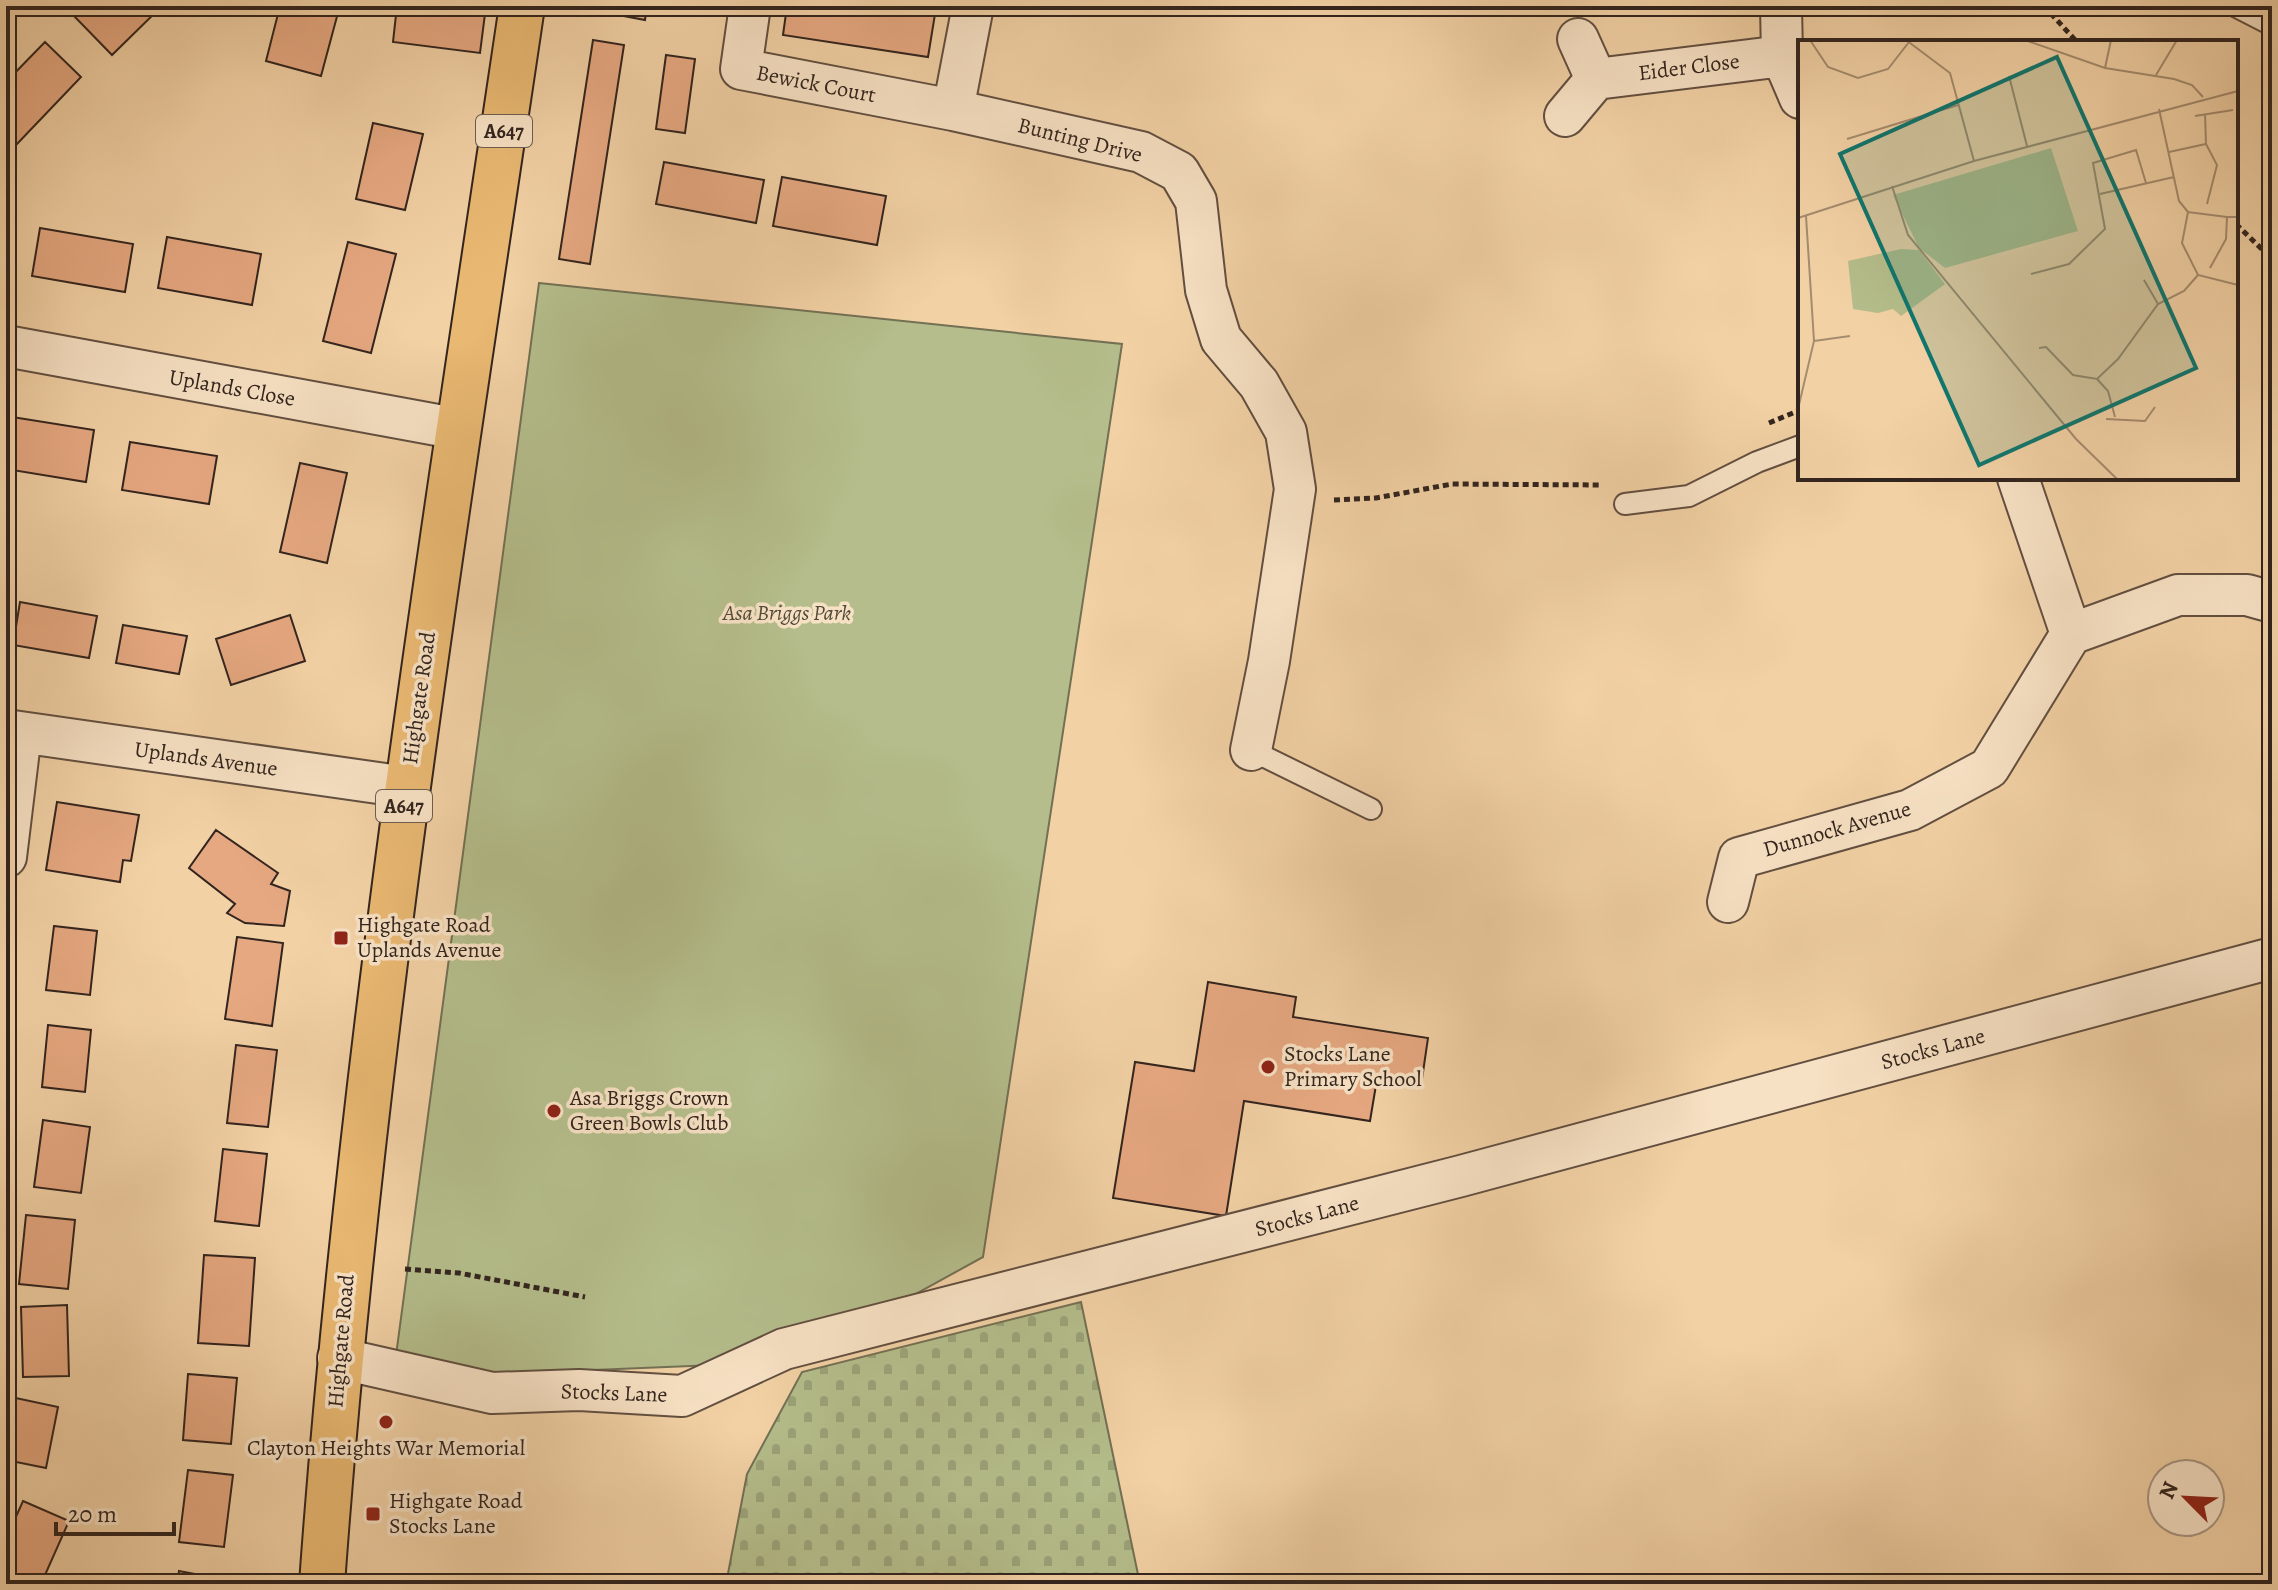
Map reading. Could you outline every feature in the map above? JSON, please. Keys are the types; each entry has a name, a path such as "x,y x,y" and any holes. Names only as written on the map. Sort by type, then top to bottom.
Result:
{"main road":[{"name":"Highgate Road","path":"322,1584 338,1358 406,787 522,6"}],"street":[{"name":"Bewick Court","path":"750,6 741,69 953,110"},
{"path":"953,110 973,6"},
{"path":"1781,6 1782,56 1798,93"},
{"path":"1565,116 1596,79 1578,39"},
{"name":"Eider Close","path":"1596,79 1782,56"},
{"name":"Bunting Drive","path":"953,110 1141,152 1179,172 1196,201 1206,290 1221,339 1259,384 1286,432 1295,489 1269,661 1251,750"},
{"name":"Uplands Close","path":"6,346 459,429"},
{"path":"2019,480 2071,634 2178,595 2247,595 2272,602"},
{"name":"Dunnock Avenue","path":"1728,902 1726,846 1910,810 1989,768 2071,634"},
{"path":"6,857 13,732"},
{"name":"Uplands Avenue","path":"13,732 406,787"},
{"name":"Stocks Lane","path":"338,1358 492,1393 579,1390 682,1396 784,1349 1461,1176 2272,958"}],"lane":[{"path":"2235,6 2272,25"},
{"path":"1625,504 1689,496 1757,462 1798,447"},
{"path":"1251,750 1371,809"}],"path":[{"path":"2044,6 2075,40"},
{"path":"2238,226 2272,259"},
{"path":"1767,424 1798,411"},
{"path":"1293,502 1376,498 1452,484 1607,485"},
{"path":"405,1269 459,1273 585,1297"}],"green space":[{"name":"Asa Briggs Park","path":"539,283 1122,344 983,1257 792,1362 393,1378"},
{"path":"1081,1302 1140,1584 726,1584 747,1474 802,1372"}],"building":[{"path":"85,6 162,6 112,55 74,16"},
{"path":"280,6 339,9 321,76 266,61"},
{"path":"397,6 486,6 480,53 393,42"},
{"path":"603,6 647,6 645,20 602,12"},
{"path":"787,6 848,6 847,12 879,16 881,6 936,8 928,57 783,35"},
{"path":"593,40 624,45 590,264 559,259"},
{"path":"45,42 81,77 16,145 6,135 6,82"},
{"path":"666,55 695,59 685,133 656,129"},
{"path":"373,123 423,134 405,210 356,199"},
{"path":"664,162 764,180 756,223 656,204"},
{"path":"782,177 886,196 877,245 773,226"},
{"path":"40,228 133,244 125,292 32,276"},
{"path":"167,237 261,254 252,305 158,288"},
{"path":"348,242 396,254 371,353 323,341"},
{"path":"6,416 94,430 86,482 6,469"},
{"path":"130,442 217,456 209,504 122,490"},
{"path":"300,463 347,473 327,563 280,552"},
{"path":"20,602 97,616 89,658 13,645"},
{"path":"290,615 305,661 231,685 216,639"},
{"path":"123,625 187,636 179,674 116,663"},
{"path":"57,802 139,815 131,861 123,860 120,882 46,870"},
{"path":"216,830 278,873 271,884 290,891 284,926 245,923 227,913 235,904 189,868"},
{"path":"54,926 97,931 90,995 46,990"},
{"path":"237,937 283,943 272,1026 225,1019"},
{"path":"1208,982 1296,997 1293,1017 1428,1038 1421,1086 1377,1079 1370,1121 1244,1101 1226,1216 1113,1198 1135,1062 1194,1071"},
{"path":"48,1025 91,1030 85,1092 42,1087"},
{"path":"236,1045 277,1050 268,1127 227,1123"},
{"path":"43,1120 90,1127 81,1193 34,1187"},
{"path":"223,1149 267,1154 259,1226 215,1221"},
{"path":"26,1215 75,1220 68,1289 19,1284"},
{"path":"204,1255 255,1258 249,1346 198,1343"},
{"path":"67,1305 69,1376 23,1377 21,1307"},
{"path":"188,1374 237,1378 231,1444 183,1440"},
{"path":"11,1397 58,1407 46,1468 6,1460 6,1423"},
{"path":"188,1470 233,1475 224,1547 179,1542"},
{"path":"23,1501 69,1521 41,1584 6,1584 6,1539"},
{"path":"179,1571 227,1580 226,1584 177,1584"}],"place":[{"name":"Highgate Road Uplands Avenue","path":"341,938"},
{"name":"Stocks Lane Primary School","path":"1268,1067"},
{"name":"Asa Briggs Crown Green Bowls Club","path":"554,1111"},
{"name":"Clayton Heights War Memorial","path":"386,1422"},
{"name":"Highgate Road Stocks Lane","path":"373,1514"}]}
